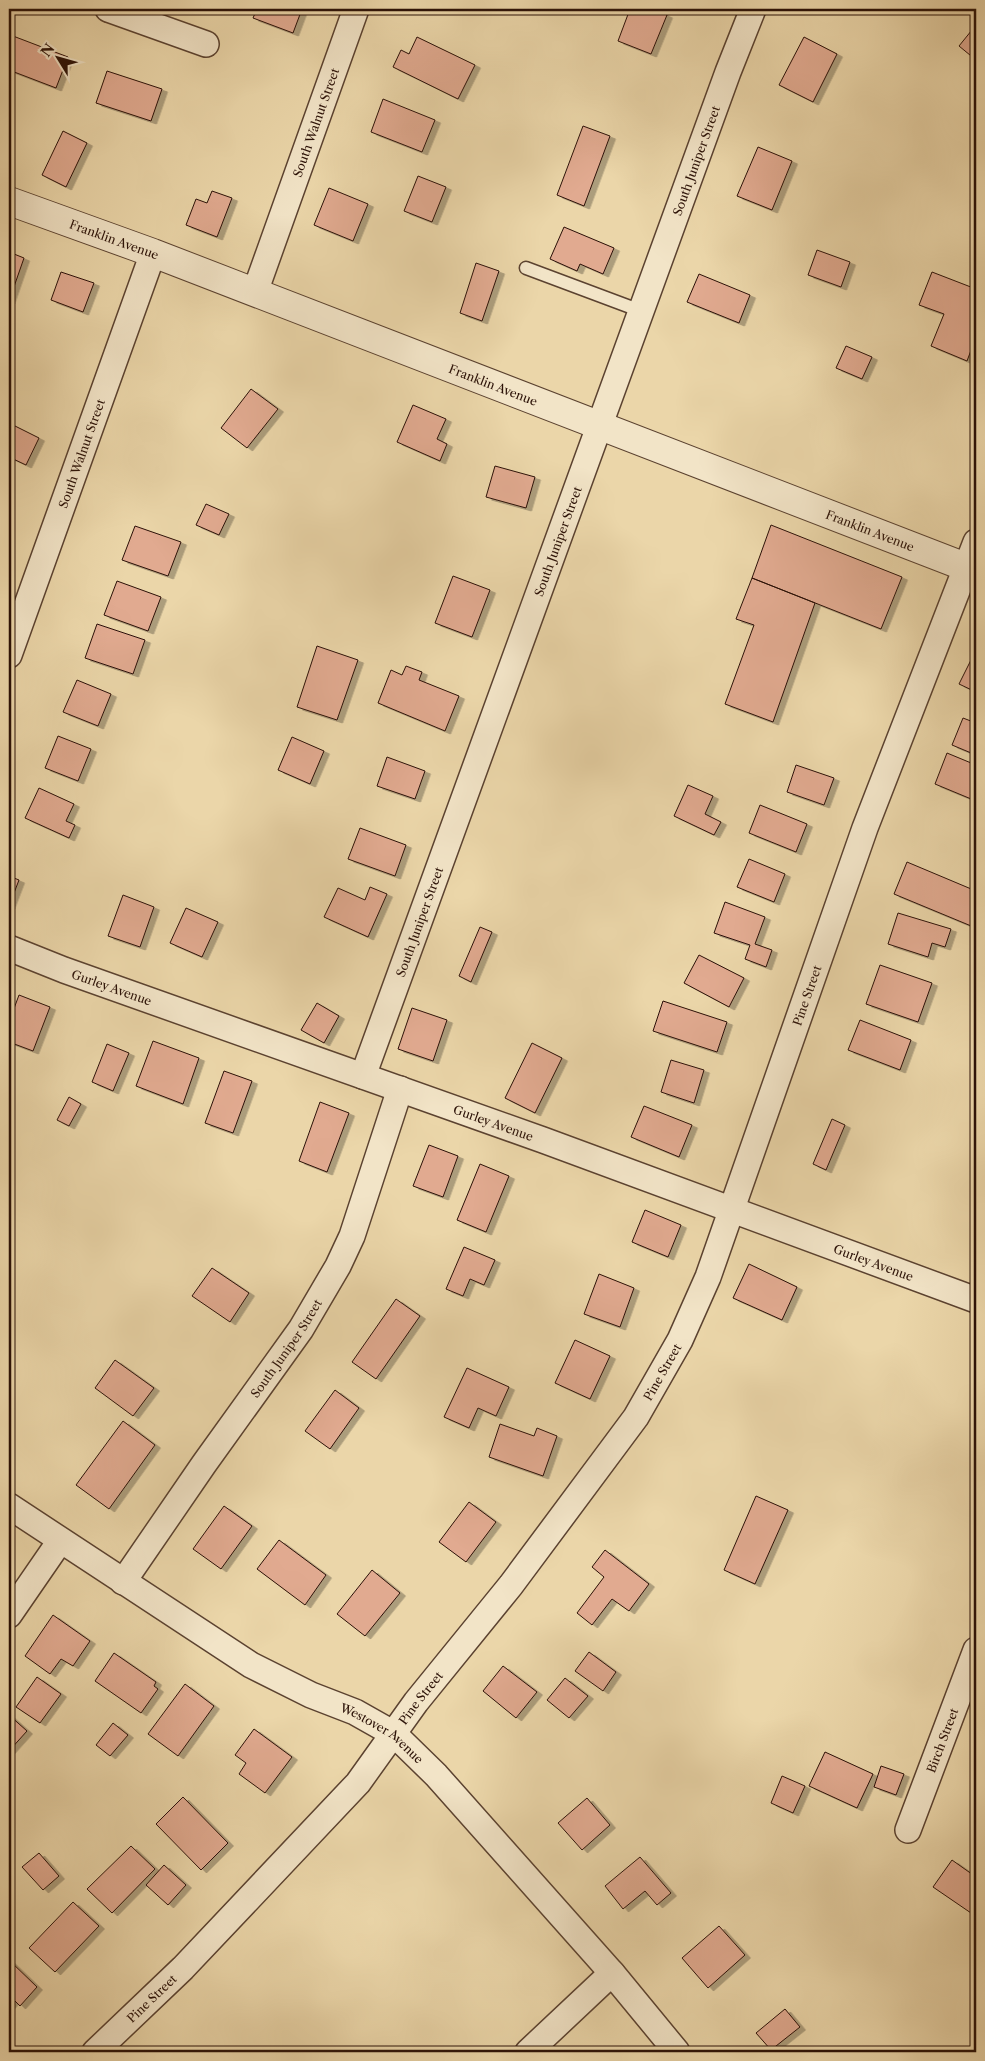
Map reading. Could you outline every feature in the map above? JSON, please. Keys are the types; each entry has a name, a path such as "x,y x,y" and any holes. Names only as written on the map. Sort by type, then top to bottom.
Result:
{"street":[{"path":"108,9 206,44"},
{"name":"South Walnut Street","path":"255,292 356,9"},
{"name":"South Juniper Street","path":"363,1076 728,72 753,9"},
{"name":"Franklin Avenue","path":"9,201 154,253 971,569"},
{"name":"South Walnut Street","path":"9,655 154,253"},
{"name":"Pine Street","path":"95,2052 183,1968 358,1783 416,1702 511,1585 636,1417 680,1340 708,1277 865,828 971,569 976,542"},
{"name":"Gurley Avenue","path":"9,948 74,974 400,1089 976,1300"},
{"name":"South Juniper Street","path":"123,1582 210,1456 301,1330 338,1266 352,1236 400,1089"},
{"name":"Westover Avenue","path":"9,1506 250,1665 311,1695 355,1712 394,1734 436,1775 612,1973 677,2052"},
{"path":"9,1615 60,1541"},
{"name":"Birch Street","path":"908,1830 976,1650"},
{"path":"528,2052 612,1973"}],"lane":[{"path":"526,268 641,311"}],"building":[{"path":"257,9 302,9 293,33 253,18"},
{"path":"630,9 664,9 662,13 667,15 651,54 618,41"},
{"path":"976,25 976,60 959,46"},
{"path":"13,36 68,57 56,88 9,70 9,48"},
{"path":"417,37 475,65 458,99 393,67 401,50 409,54"},
{"path":"804,37 837,54 813,102 779,85"},
{"path":"107,71 162,89 151,121 96,103"},
{"path":"383,99 435,120 422,152 371,132"},
{"path":"583,126 610,136 584,206 557,195"},
{"path":"63,131 87,143 66,187 42,175"},
{"path":"758,147 792,161 772,210 737,196"},
{"path":"418,176 446,187 432,222 404,211"},
{"path":"329,188 368,204 353,241 314,225"},
{"path":"212,191 232,198 217,237 186,225 196,199 207,203"},
{"path":"564,227 614,248 603,274 580,264 577,271 550,259"},
{"path":"976,229 976,241 972,238"},
{"path":"817,250 850,262 841,287 808,275"},
{"path":"9,252 24,258 9,301"},
{"path":"476,263 499,271 482,321 460,313"},
{"path":"61,272 94,283 83,312 51,300"},
{"path":"932,272 976,289 976,337 967,361 931,346 944,314 919,305"},
{"path":"699,274 750,295 739,323 687,302"},
{"path":"846,346 872,357 862,379 836,368"},
{"path":"251,389 278,409 247,448 221,428"},
{"path":"413,405 446,419 437,439 447,444 440,461 397,442"},
{"path":"9,423 39,438 26,465 9,457"},
{"path":"495,466 535,477 526,508 486,497"},
{"path":"206,504 229,514 219,535 196,525"},
{"path":"771,525 902,577 881,629 752,578"},
{"path":"135,526 181,542 168,576 122,560"},
{"path":"453,576 490,590 472,637 435,623"},
{"path":"752,578 815,603 773,722 725,704 754,625 736,619"},
{"path":"117,581 161,597 148,631 104,615"},
{"path":"97,624 145,640 133,674 85,658"},
{"path":"317,646 358,660 337,720 297,707"},
{"path":"972,658 976,661 976,692 959,684"},
{"path":"406,666 422,672 419,680 459,696 445,731 378,703 391,670 402,675"},
{"path":"77,680 111,694 98,726 63,712"},
{"path":"963,718 976,723 976,755 952,745"},
{"path":"58,736 91,749 78,781 45,768"},
{"path":"292,737 324,751 310,784 278,770"},
{"path":"947,753 976,765 976,801 935,784"},
{"path":"387,757 425,771 415,799 377,786"},
{"path":"796,765 834,778 824,805 787,792"},
{"path":"688,785 713,796 705,814 721,822 714,835 674,816"},
{"path":"39,788 74,804 66,821 75,825 69,838 25,818"},
{"path":"760,805 807,824 796,852 749,833"},
{"path":"360,828 406,845 395,876 348,859"},
{"path":"749,859 785,874 774,902 737,887"},
{"path":"907,862 976,891 976,928 894,894"},
{"path":"9,876 19,880 9,906"},
{"path":"370,887 387,894 368,937 324,917 338,888 365,900"},
{"path":"123,895 154,907 140,947 108,936"},
{"path":"725,902 765,917 755,944 772,950 766,967 745,959 750,945 714,933"},
{"path":"186,908 218,922 202,957 170,943"},
{"path":"898,913 951,929 945,947 932,943 928,957 888,944"},
{"path":"480,927 492,932 471,982 459,976"},
{"path":"699,955 744,978 729,1007 684,983"},
{"path":"880,965 932,983 918,1022 866,1004"},
{"path":"19,995 50,1007 33,1051 9,1042 9,1022"},
{"path":"663,1001 727,1022 717,1052 653,1031"},
{"path":"317,1003 339,1016 324,1043 301,1030"},
{"path":"412,1008 447,1020 433,1061 398,1049"},
{"path":"860,1020 911,1040 900,1070 848,1050"},
{"path":"153,1041 199,1058 183,1104 136,1086"},
{"path":"532,1043 562,1058 535,1113 505,1098"},
{"path":"107,1044 129,1053 113,1091 92,1082"},
{"path":"671,1060 704,1070 694,1103 661,1092"},
{"path":"224,1071 252,1081 233,1133 205,1123"},
{"path":"69,1097 81,1104 69,1126 57,1120"},
{"path":"320,1102 349,1113 327,1172 299,1161"},
{"path":"644,1106 692,1125 679,1157 631,1137"},
{"path":"832,1119 845,1125 826,1170 813,1164"},
{"path":"429,1145 458,1156 443,1197 413,1186"},
{"path":"480,1164 509,1176 486,1232 457,1220"},
{"path":"645,1210 681,1225 668,1257 632,1242"},
{"path":"464,1247 495,1260 484,1285 470,1279 463,1296 446,1289"},
{"path":"749,1264 797,1287 782,1320 733,1298"},
{"path":"212,1268 249,1293 230,1322 192,1296"},
{"path":"599,1274 634,1288 620,1327 584,1314"},
{"path":"396,1299 420,1316 376,1379 352,1362"},
{"path":"575,1340 610,1356 590,1399 555,1383"},
{"path":"115,1360 154,1388 133,1416 95,1388"},
{"path":"467,1368 509,1387 496,1416 478,1408 469,1428 444,1417"},
{"path":"335,1390 359,1408 330,1449 305,1431"},
{"path":"123,1421 155,1445 109,1509 76,1485"},
{"path":"500,1424 534,1436 537,1428 557,1436 543,1476 489,1457"},
{"path":"756,1496 788,1510 755,1584 724,1570"},
{"path":"469,1502 496,1522 466,1562 439,1542"},
{"path":"224,1506 252,1526 221,1569 193,1549"},
{"path":"279,1540 326,1575 305,1605 257,1569"},
{"path":"605,1550 649,1584 629,1611 612,1599 592,1625 577,1613 604,1577 592,1567"},
{"path":"372,1570 400,1593 365,1636 337,1614"},
{"path":"53,1615 90,1641 73,1666 61,1659 50,1674 25,1656"},
{"path":"589,1652 616,1672 603,1691 575,1671"},
{"path":"114,1653 156,1682 154,1686 158,1689 141,1713 95,1681"},
{"path":"503,1666 537,1692 516,1718 483,1691"},
{"path":"37,1677 61,1694 40,1723 16,1707"},
{"path":"565,1678 588,1696 569,1718 547,1700"},
{"path":"185,1684 214,1706 178,1756 148,1734"},
{"path":"9,1715 27,1731 9,1751"},
{"path":"113,1723 128,1735 110,1756 96,1745"},
{"path":"254,1729 292,1757 265,1793 239,1774 246,1763 235,1755"},
{"path":"825,1752 873,1774 857,1808 809,1786"},
{"path":"881,1766 904,1774 896,1795 874,1787"},
{"path":"782,1776 805,1786 793,1813 771,1803"},
{"path":"183,1797 228,1843 201,1870 156,1824"},
{"path":"587,1798 610,1825 582,1850 558,1823"},
{"path":"131,1846 155,1869 112,1913 87,1889"},
{"path":"39,1853 59,1876 43,1890 22,1867"},
{"path":"640,1857 671,1893 657,1905 645,1891 623,1909 605,1886"},
{"path":"952,1860 976,1877 976,1905 971,1913 933,1887"},
{"path":"164,1865 186,1885 168,1905 146,1885"},
{"path":"73,1902 99,1926 55,1972 29,1948"},
{"path":"719,1926 745,1955 708,1988 682,1958"},
{"path":"9,1960 37,1987 20,2006 14,2000 9,2006"},
{"path":"785,2009 800,2027 771,2050 756,2033"}]}
